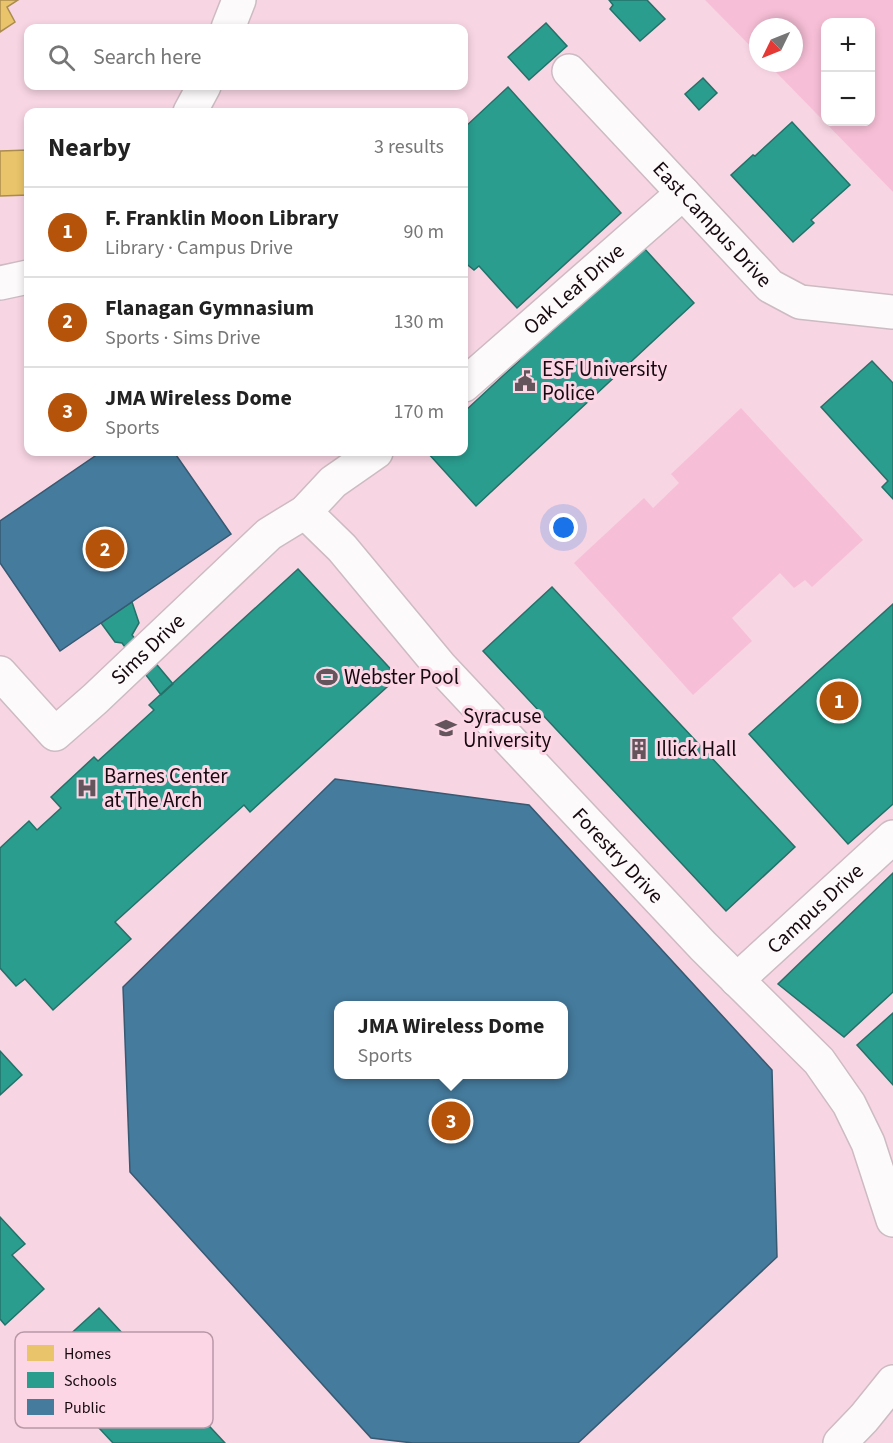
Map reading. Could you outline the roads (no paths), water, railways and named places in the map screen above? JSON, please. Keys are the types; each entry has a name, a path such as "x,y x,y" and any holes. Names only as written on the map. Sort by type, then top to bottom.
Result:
{"street":[{"path":"230,24 240,0"},
{"name":"East Campus Drive","path":"569,71 770,286 800,302 893,312"},
{"path":"192,108 202,90"},
{"name":"Oak Leaf Drive","path":"468,381 683,193"},
{"path":"0,283 24,279"},
{"path":"305,512 333,482 370,456"},
{"name":"Sims Drive","path":"0,673 55,734 269,534 305,512"},
{"name":"Forestry Drive","path":"305,512 342,548 440,666 703,946 819,1061 849,1104 867,1143 893,1220"},
{"name":"Campus Drive","path":"737,980 893,837"},
{"path":"840,1443 889,1395"}],"place":[{"name":"ESF University Police","path":"525,381"},
{"name":"Flanagan Gymnasium","path":"105,549"},
{"name":"Webster Pool","path":"327,677"},
{"name":"F. Franklin Moon Library","path":"839,701"},
{"name":"Syracuse University","path":"446,728"},
{"name":"Illick Hall","path":"639,749"},
{"name":"Barnes Center at The Arch","path":"87,788"},
{"name":"JMA Wireless Dome","path":"451,1121"}]}
